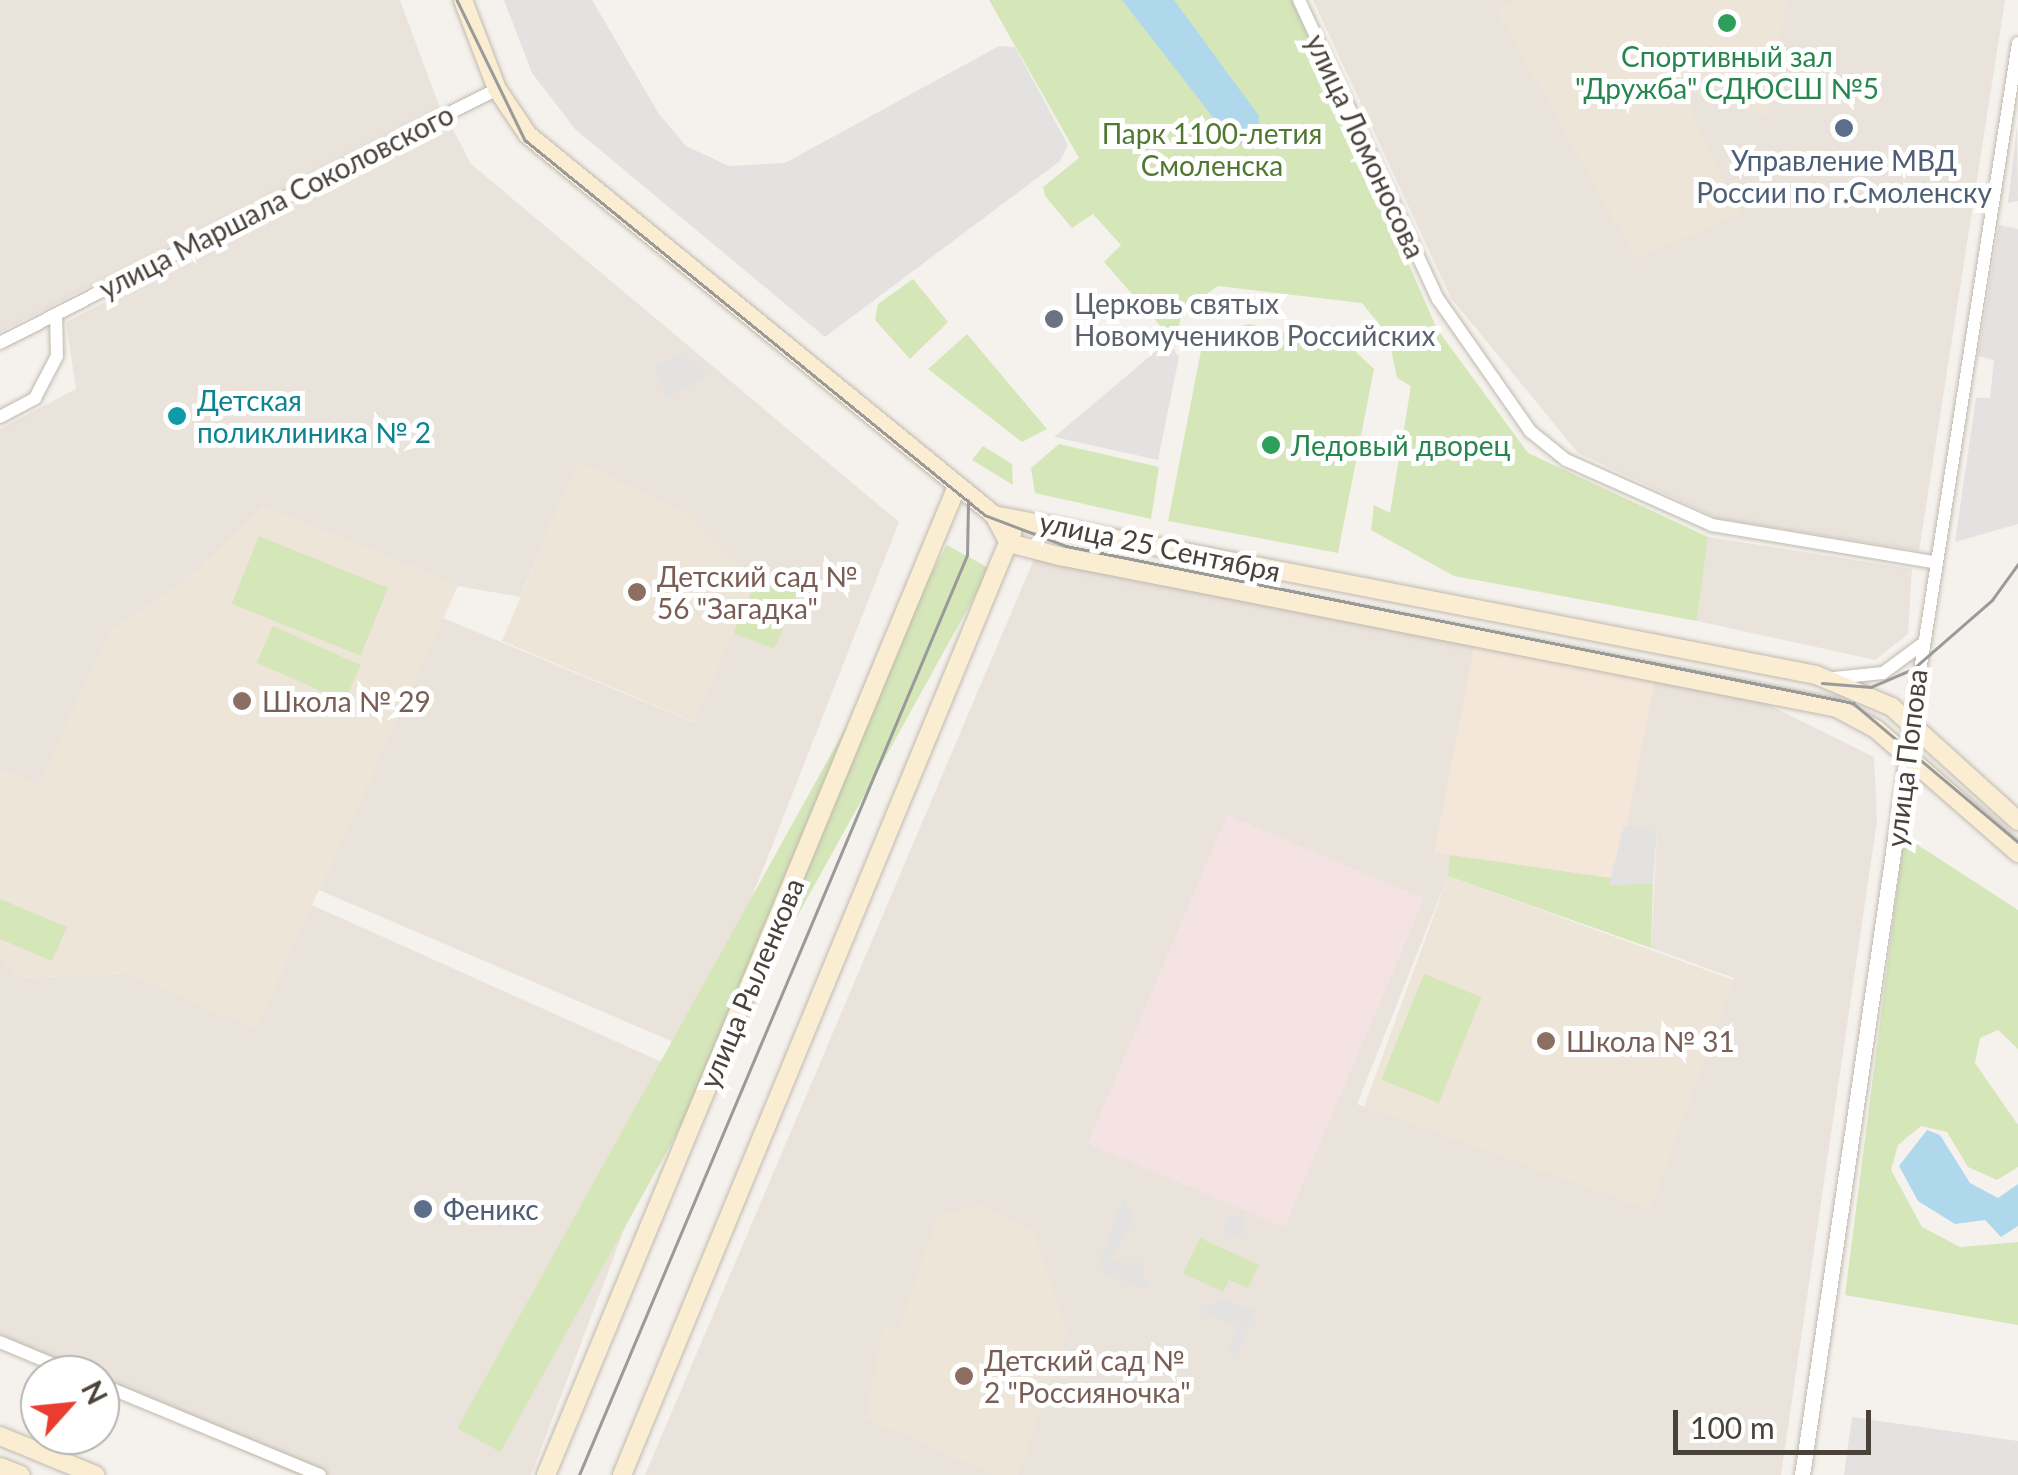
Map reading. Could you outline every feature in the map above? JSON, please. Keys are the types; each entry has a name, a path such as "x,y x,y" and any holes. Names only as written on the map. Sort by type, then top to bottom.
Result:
{"main road":[{"path":"463,0 497,88 540,146 955,491 994,515 1009,543"},
{"name":"улица Рыленкова","path":"546,1475 955,491"},
{"path":"622,1475 1018,514"},
{"name":"улица 25 Сентября","path":"994,515 1018,514 1816,675 1862,689 1912,722 2018,821"},
{"path":"1009,543 1820,704 1864,720 2018,854"},
{"path":"0,1436 95,1475"},
{"path":"0,1467 20,1475"}],"street":[{"name":"улица Ломоносова","path":"1299,0 1438,299 1530,431 1566,460 1712,525 1932,562"},
{"name":"улица Попова","path":"1802,1475 1932,562 2018,43"},
{"name":"улица Маршала Соколовского","path":"0,343 497,88"},
{"path":"0,418 34,398 57,356 56,315"},
{"path":"1816,675 1866,678 1920,645"},
{"path":"0,1342 31,1355"},
{"path":"120,1392 320,1475"}],"shaded area":[{"path":"0,0 400,0 440,108 0,332"},
{"path":"504,0 592,0 659,114 686,146 729,166 785,163 999,46 1015,47 1068,145 1060,161 825,337 575,129 532,73"},
{"path":"1313,0 2005,0 1919,551 1717,518 1578,453 1451,298"},
{"path":"1515,0 1787,0 1766,117 1681,89 1740,214 1636,259 1496,9"},
{"path":"451,126 471,164 899,522 692,1050 319,890 443,618 693,722 733,633 774,649 757,589 578,462 520,597 458,586 264,507 187,580 110,632 39,786 0,770 0,429 76,389 66,322"},
{"path":"2017,126 2018,201 2008,203"},
{"path":"1999,225 2018,229 2018,524 1955,542 1976,398 1990,398 1994,360 1978,356"},
{"path":"1168,341 1179,357 1158,460 1054,437"},
{"path":"681,352 710,375 668,398 654,369"},
{"name":"Детский сад № 56 \"Загадка\"","path":"578,461 691,517 754,586 694,722 502,641"},
{"name":"Школа № 29","path":"264,507 458,586 255,1030 129,973 21,978 0,956 0,770 39,786 110,632 187,580"},
{"path":"1708,537 1912,569 1908,634 1875,660 1697,621"},
{"path":"1034,559 1475,642 1448,876 1357,1104 1647,1204 1734,978 1651,948 1657,832 1624,826 1655,678 1749,695 1874,757 1877,821 1781,1475 645,1475"},
{"path":"1475,642 1656,677 1615,887 1434,852"},
{"path":"1227,815 1424,899 1284,1227 1088,1144"},
{"path":"1624,826 1657,831 1653,884 1609,885"},
{"name":"Школа № 31","path":"1448,876 1734,980 1650,1210 1364,1106"},
{"path":"312,905 684,1072 531,1475 297,1475 120,1397 120,1355 25,1355 0,1344 0,956 21,978 129,973 255,1029"},
{"path":"1124,1197 1135,1220 1108,1262 1142,1263 1147,1290 1107,1275 1100,1260"},
{"name":"Детский сад № 2 \"Россияночка\"","path":"983,1205 1034,1231 1068,1333 1018,1475 994,1475 866,1418 883,1327 898,1330 938,1215"},
{"path":"1235,1215 1243,1218 1243,1234 1235,1237 1227,1234 1224,1226 1227,1218"},
{"path":"1221,1298 1255,1311 1237,1355 1229,1352 1237,1326 1201,1312"},
{"path":"1852,1417 2018,1441 2018,1475 1844,1475"}],"green space":[{"name":"Парк 1100-летия Смоленска","path":"989,0 1293,0 1437,329 1528,453 1708,537 1697,621 1454,576 1371,530 1374,505 1390,513 1411,386 1397,378 1388,335 1362,303 1218,286 1182,311 1176,344 1104,262 1121,245 1093,214 1072,228 1045,196 1043,187 1079,158"},
{"path":"913,279 948,322 910,359 875,320 878,304"},
{"name":"Ледовый дворец","path":"1249,324 1352,348 1374,369 1338,553 1168,521 1204,335"},
{"path":"967,334 1047,429 1022,442 928,369"},
{"path":"1059,444 1159,467 1151,519 1035,493 1031,468"},
{"path":"983,446 1012,464 1013,485 972,460"},
{"path":"259,536 388,588 361,656 232,604"},
{"path":"947,545 990,569 500,1452 457,1428"},
{"path":"754,586 800,588 774,649 733,633"},
{"path":"273,626 361,665 344,702 257,663"},
{"path":"1904,836 2018,910 2018,1049 1998,1030 1980,1038 1975,1063 2018,1125 2018,1167 1997,1180 1968,1167 1947,1132 1921,1126 1898,1145 1891,1170 1922,1227 1960,1247 2018,1242 2018,1325 1845,1295"},
{"path":"1450,855 1653,884 1651,948 1448,876"},
{"path":"0,899 67,927 52,961 0,939"},
{"path":"1424,974 1481,997 1439,1103 1381,1080"},
{"path":"1200,1238 1259,1265 1248,1288 1229,1280 1223,1292 1183,1273"}],"water":[{"path":"1122,0 1174,0 1259,116 1258,135 1239,145 1229,138"},
{"path":"1927,1130 1940,1135 1970,1183 1998,1198 2018,1184 2018,1226 2001,1237 1985,1220 1955,1224 1918,1201 1899,1166"}],"tram line":[{"path":"457,0 525,140 985,515 1066,546 1853,703 2018,842"},
{"path":"579,1475 967,555 968,501"},
{"path":"1822,683 1871,687 1913,669 1992,600 2018,564"}],"place":[{"name":"Спортивный зал \"Дружба\" СДЮСШ №5","path":"1727,23"},
{"name":"Управление МВД России по г.Смоленску","path":"1844,128"},
{"name":"Церковь святых Новомучеников Российских","path":"1054,319"},
{"name":"Детская поликлиника № 2","path":"177,416"},
{"name":"Ледовый дворец","path":"1271,445"},
{"name":"Детский сад № 56 \"Загадка\"","path":"637,592"},
{"name":"Школа № 29","path":"242,701"},
{"name":"Школа № 31","path":"1546,1041"},
{"name":"Феникс","path":"423,1209"},
{"name":"Детский сад № 2 \"Россияночка\"","path":"964,1376"}]}
